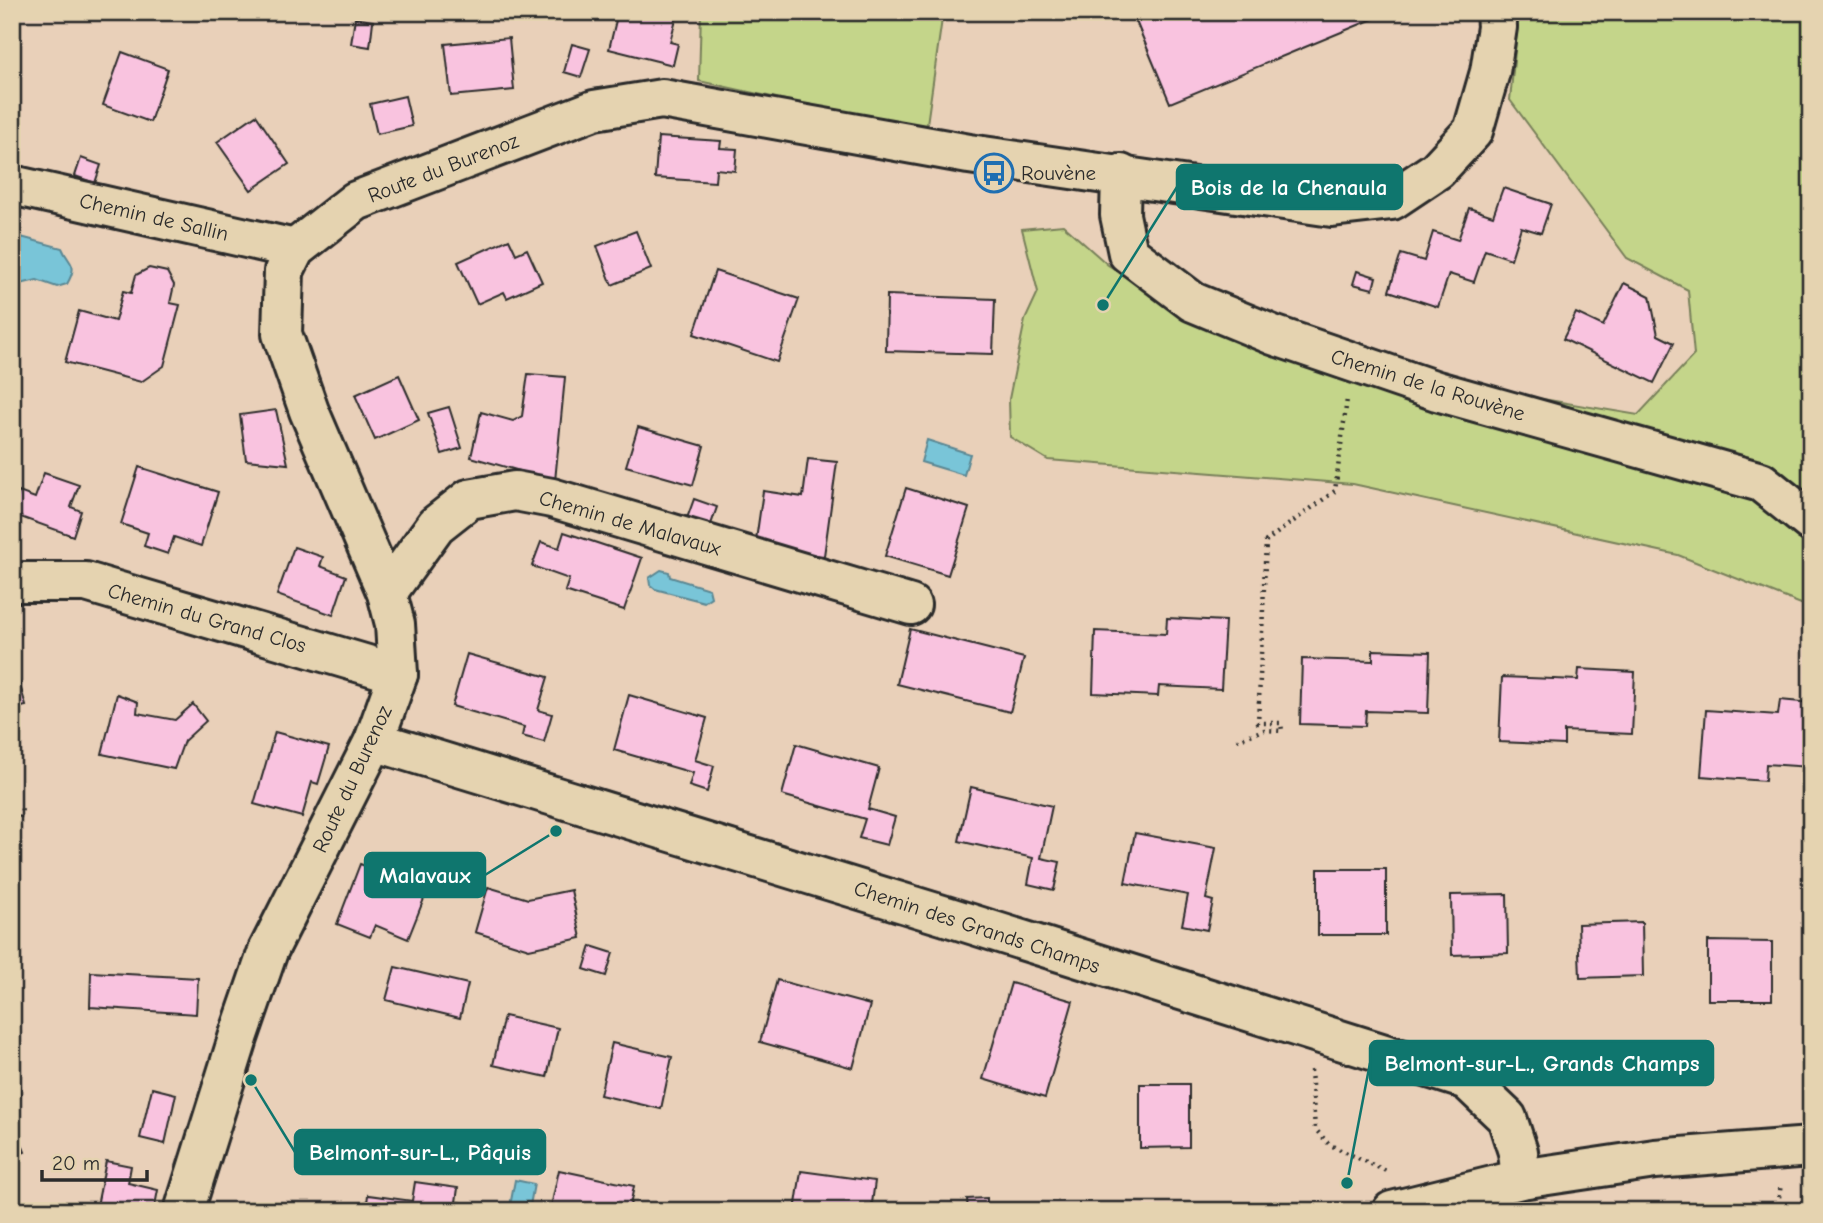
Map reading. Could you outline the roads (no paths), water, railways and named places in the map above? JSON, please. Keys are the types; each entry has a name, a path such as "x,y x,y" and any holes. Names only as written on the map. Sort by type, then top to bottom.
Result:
{"street":[{"name":"Route du Burenoz","path":"184,1211 268,951 374,741 398,674 396,624 387,593 309,411 282,334 284,271 295,249 356,201 594,110 662,99 969,154 1121,174 1332,207 1392,200 1437,170 1473,131 1490,72 1497,27 1496,12"},
{"name":"Chemin de la Rouvène","path":"1121,174 1120,215 1128,253 1193,302 1273,335 1437,391 1762,482 1811,522"},
{"name":"Chemin de Sallin","path":"12,186 295,249"},
{"name":"Chemin de Malavaux","path":"387,593 436,524 469,499 514,491 552,498 911,605"},
{"name":"Chemin du Grand Clos","path":"12,582 86,582 398,674"},
{"name":"Chemin des Grands Champs","path":"374,741 1467,1080 1507,1118 1518,1152 1521,1179"},
{"path":"1392,1211 1521,1179 1655,1159 1811,1147"}],"water":[{"path":"21,237 62,248 73,268 67,284 57,287 37,280 12,286 12,242"},
{"path":"927,440 970,454 964,475 921,462"},
{"path":"661,570 669,572 670,577 709,589 711,597 704,602 655,589 650,585 649,578"},
{"path":"515,1180 534,1184 529,1211 509,1211"}],"place":[{"name":"Rouvène","path":"994,173"},
{"name":"Bois de la Chenaula","path":"1103,305"},
{"name":"Malavaux","path":"556,831"},
{"name":"Belmont-sur-L., Pâquis","path":"251,1080"},
{"name":"Belmont-sur-L., Grands Champs","path":"1347,1183"}]}
